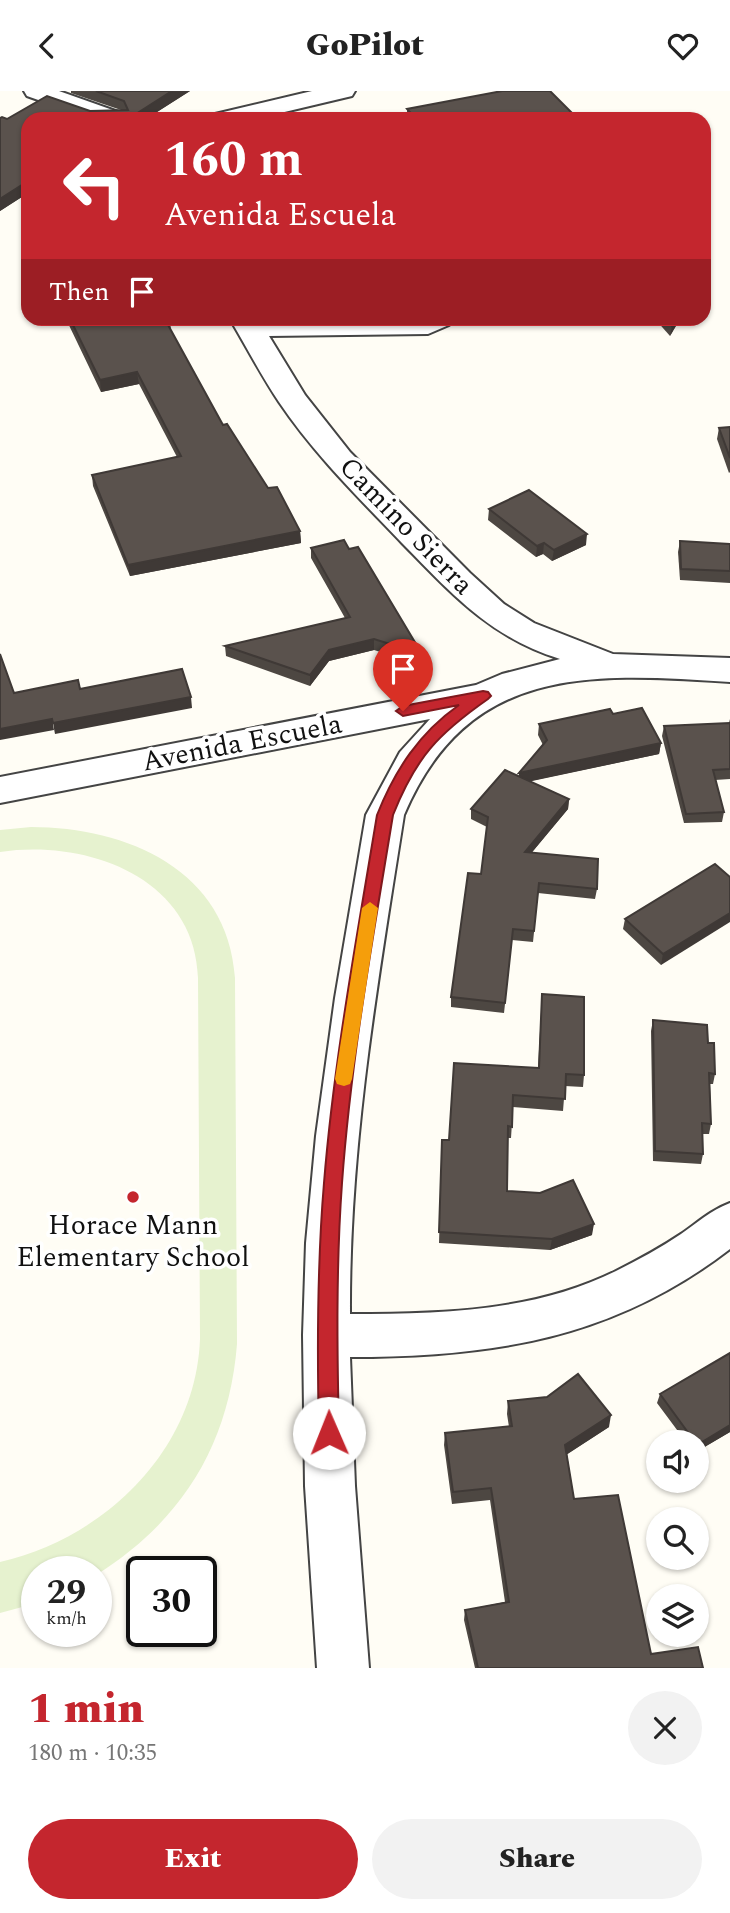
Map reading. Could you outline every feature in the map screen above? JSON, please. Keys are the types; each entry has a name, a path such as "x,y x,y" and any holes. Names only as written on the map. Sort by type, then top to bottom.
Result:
{"street":[{"path":"36,91 95,112"},
{"path":"254,112 343,91"},
{"name":"Camino Sierra","path":"249,326 292,399 339,459 458,581 492,612 522,631 561,648 623,664"},
{"name":"Avenida Escuela","path":"0,790 483,696 508,684 545,672 581,666 623,664 730,670"},
{"path":"343,1668 331,1531 327,1335 332,1184 344,1073 385,815 398,782 420,748 449,719 483,696"},
{"path":"327,1335 440,1334 509,1326 574,1310 635,1286 696,1251 730,1223"}],"green space":[{"path":"31,827 67,829 102,835 136,846 166,862 193,883 214,909 228,941 235,978 237,1344 224,1415 212,1447 196,1477 176,1505 153,1530 112,1564 112,1556 21,1556 21,1607 0,1613 0,1562 39,1550 75,1533 108,1510 138,1483 163,1452 182,1417 195,1379 200,1339 198,978 192,943 178,914 157,890 130,872 100,860 67,852 0,852 0,830"}],"building":[{"path":"96,91 172,91 139,112 21,112 21,186 0,199 0,118 7,119 47,96 90,111 128,110 124,101"},
{"path":"502,91 550,91 571,112 410,112 407,109"},
{"path":"73,326 169,326 223,425 227,424 268,488 277,487 300,531 128,565 92,475 181,456 137,372 100,380"},
{"path":"730,427 730,458 719,428"},
{"path":"529,490 587,534 554,550 544,543 537,546 489,509"},
{"path":"344,540 349,549 358,547 422,654 374,639 329,650 310,675 225,646 350,617 311,548"},
{"path":"680,541 730,544 730,571 681,569"},
{"path":"0,654 14,693 78,680 80,689 182,669 191,697 53,723 52,719 0,729"},
{"path":"642,708 661,743 519,773 547,740 539,724 610,709 613,714"},
{"path":"730,723 730,769 713,770 724,812 686,814 664,726"},
{"path":"505,770 569,799 525,852 598,859 597,889 539,883 534,931 513,929 505,1003 451,997 468,873 481,874 488,817 471,809"},
{"path":"715,864 730,877 730,913 663,954 625,919"},
{"path":"542,994 584,997 584,1075 566,1074 565,1099 513,1095 512,1127 508,1126 507,1191 540,1193 573,1180 594,1224 552,1239 439,1232 442,1140 449,1140 454,1063 539,1068"},
{"path":"653,1020 707,1025 708,1043 714,1043 715,1074 709,1073 711,1124 702,1123 703,1154 655,1151"},
{"path":"730,1353 730,1425 709,1438 709,1430 686,1430 660,1394"},
{"path":"578,1374 611,1415 565,1445 574,1499 618,1495 646,1630 646,1647 650,1647 651,1654 698,1647 703,1668 478,1668 465,1610 509,1602 491,1488 453,1492 445,1433 512,1426 508,1401 547,1397"}],"slow traffic":[{"path":"344,1079 370,908"}],"place":[{"name":"Horace Mann Elementary School","path":"133,1197"}],"route":[{"path":"329,1433 327,1335 332,1184 346,1059 385,815 398,782 420,748 449,719 483,696 403,711"}]}
